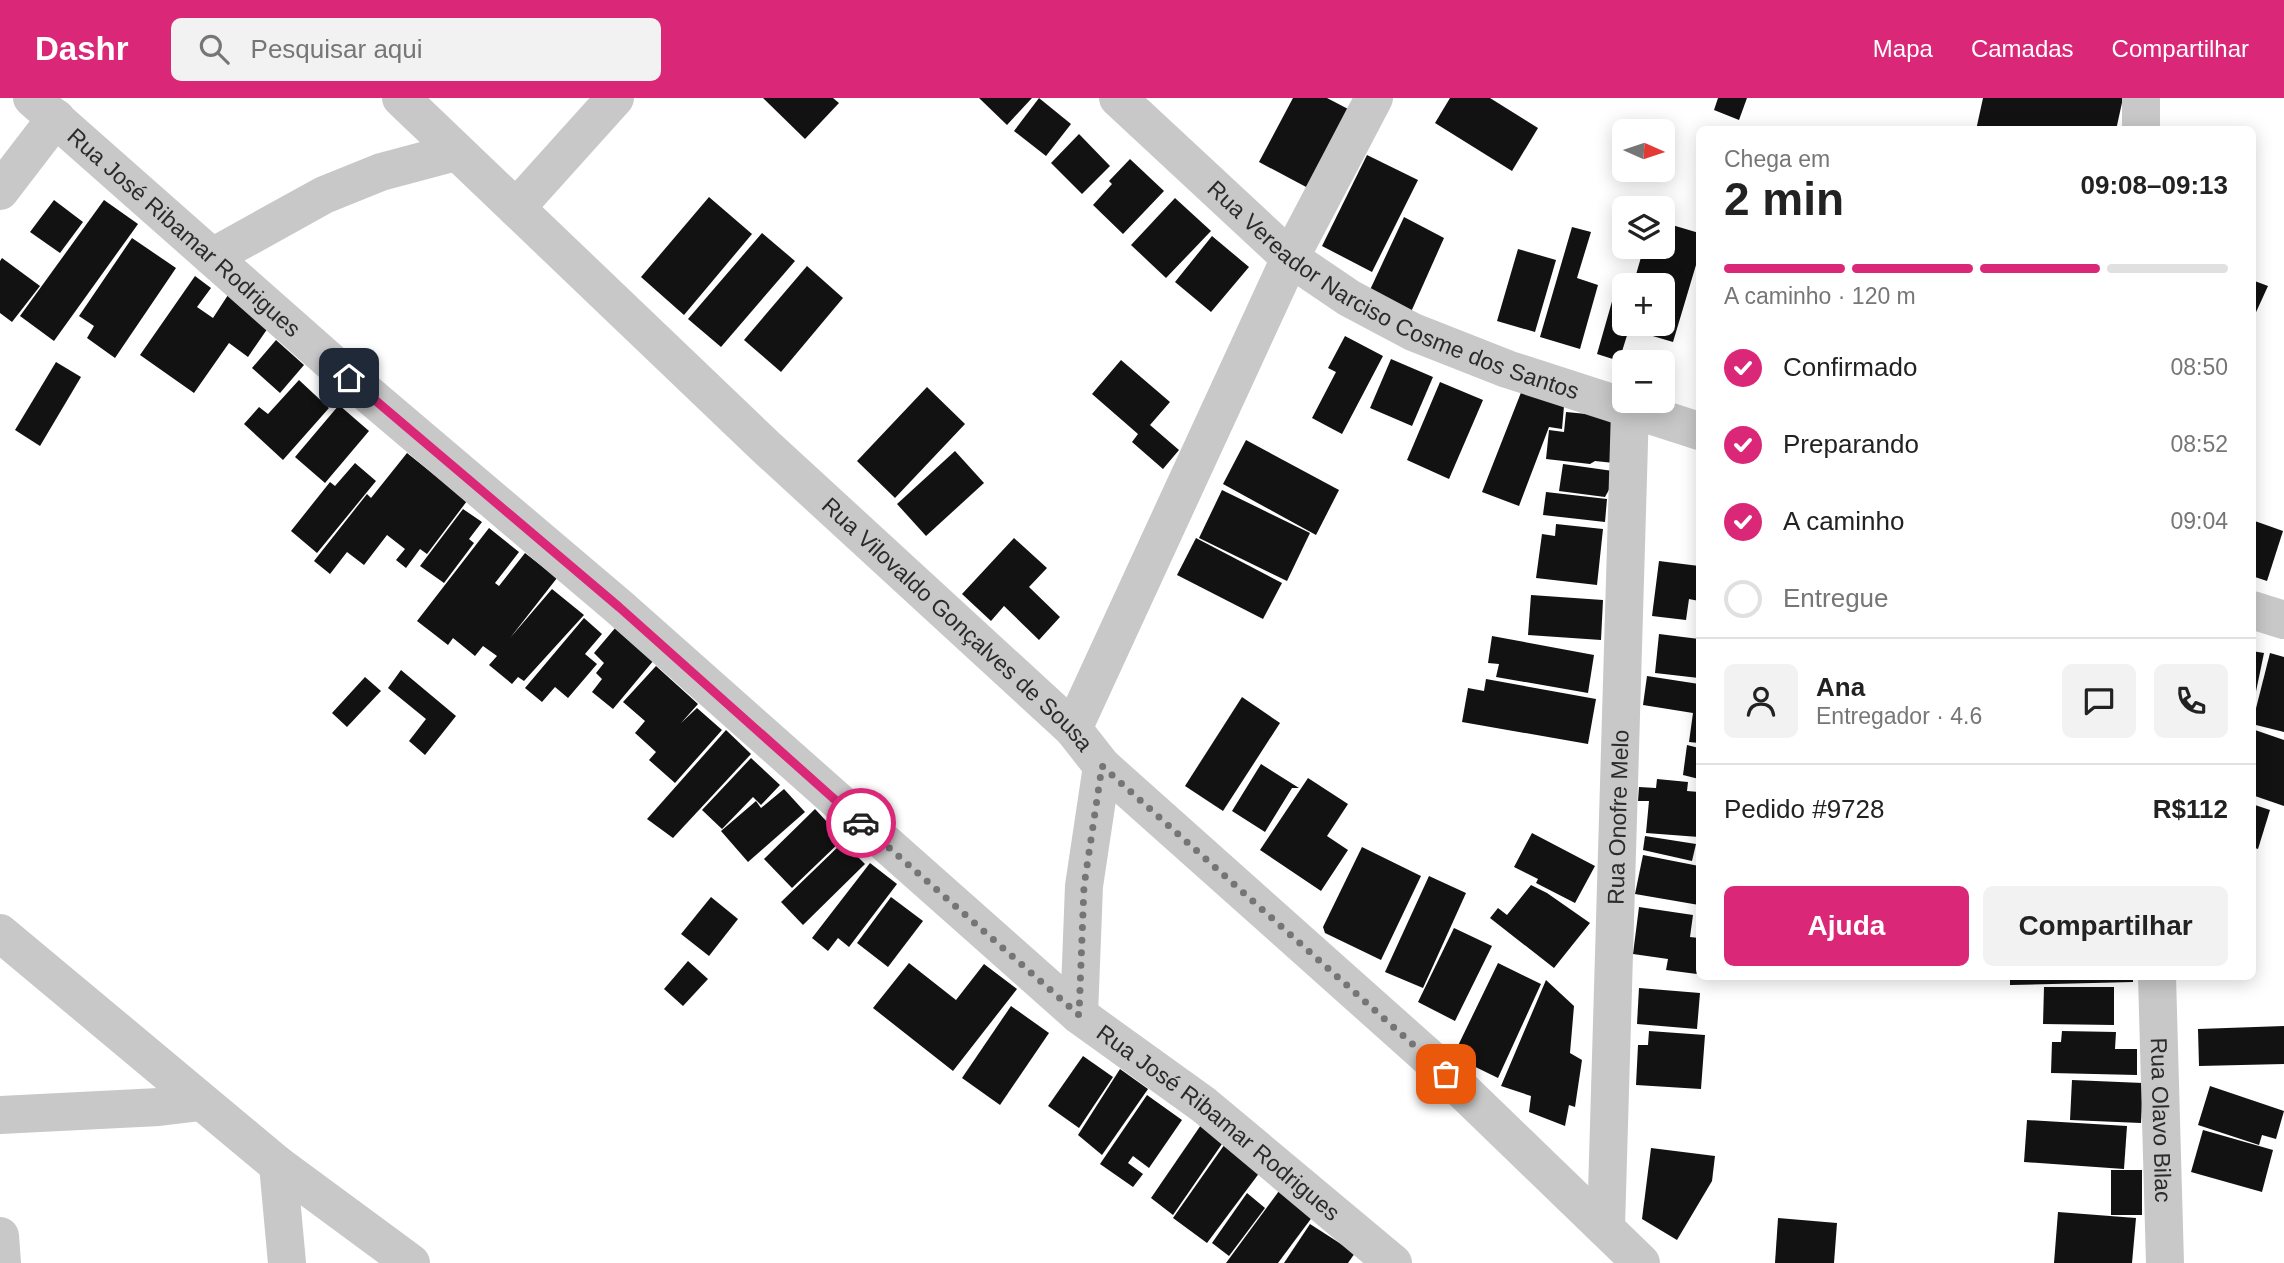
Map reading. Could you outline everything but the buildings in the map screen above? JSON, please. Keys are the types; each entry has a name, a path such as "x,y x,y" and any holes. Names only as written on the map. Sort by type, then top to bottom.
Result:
{"street":[{"name":"Rua Vilovaldo Gonçalves de Sousa","path":"401,98 795,474 1073,729 1102,766 1426,1055 1641,1263"},
{"path":"516,208 615,98"},
{"name":"Rua Vereador Narciso Cosme dos Santos","path":"1118,98 1290,258 1349,298 1413,332 1507,369 1612,403"},
{"path":"1073,729 1290,258 1374,98"},
{"path":"2141,98 2141,126"},
{"path":"0,191 44,108"},
{"name":"Rua José Ribamar Rodrigues","path":"44,108 349,378 619,607 1079,1015 1204,1105 1393,1263"},
{"path":"212,257 324,195 381,173 456,152"},
{"name":"Rua Onofre Melo","path":"1606,1227 1630,413"},
{"name":"Rua Vereador Narciso Cosme dos Santos","path":"1643,413 1696,430"},
{"path":"2256,611 2284,621"},
{"path":"1079,1015 1084,886 1102,766"},
{"path":"0,933 278,1165 411,1263"},
{"name":"Rua Olavo Bilac","path":"2157,980 2165,1263"},
{"path":"0,1115 159,1107 201,1102"},
{"path":"278,1165 287,1263"},
{"path":"0,1236 2,1263"}],"way so far":[{"path":"861,823 1079,1015 1084,886 1102,766 1446,1074"}],"route":[{"path":"349,378 619,607 861,823"}]}
